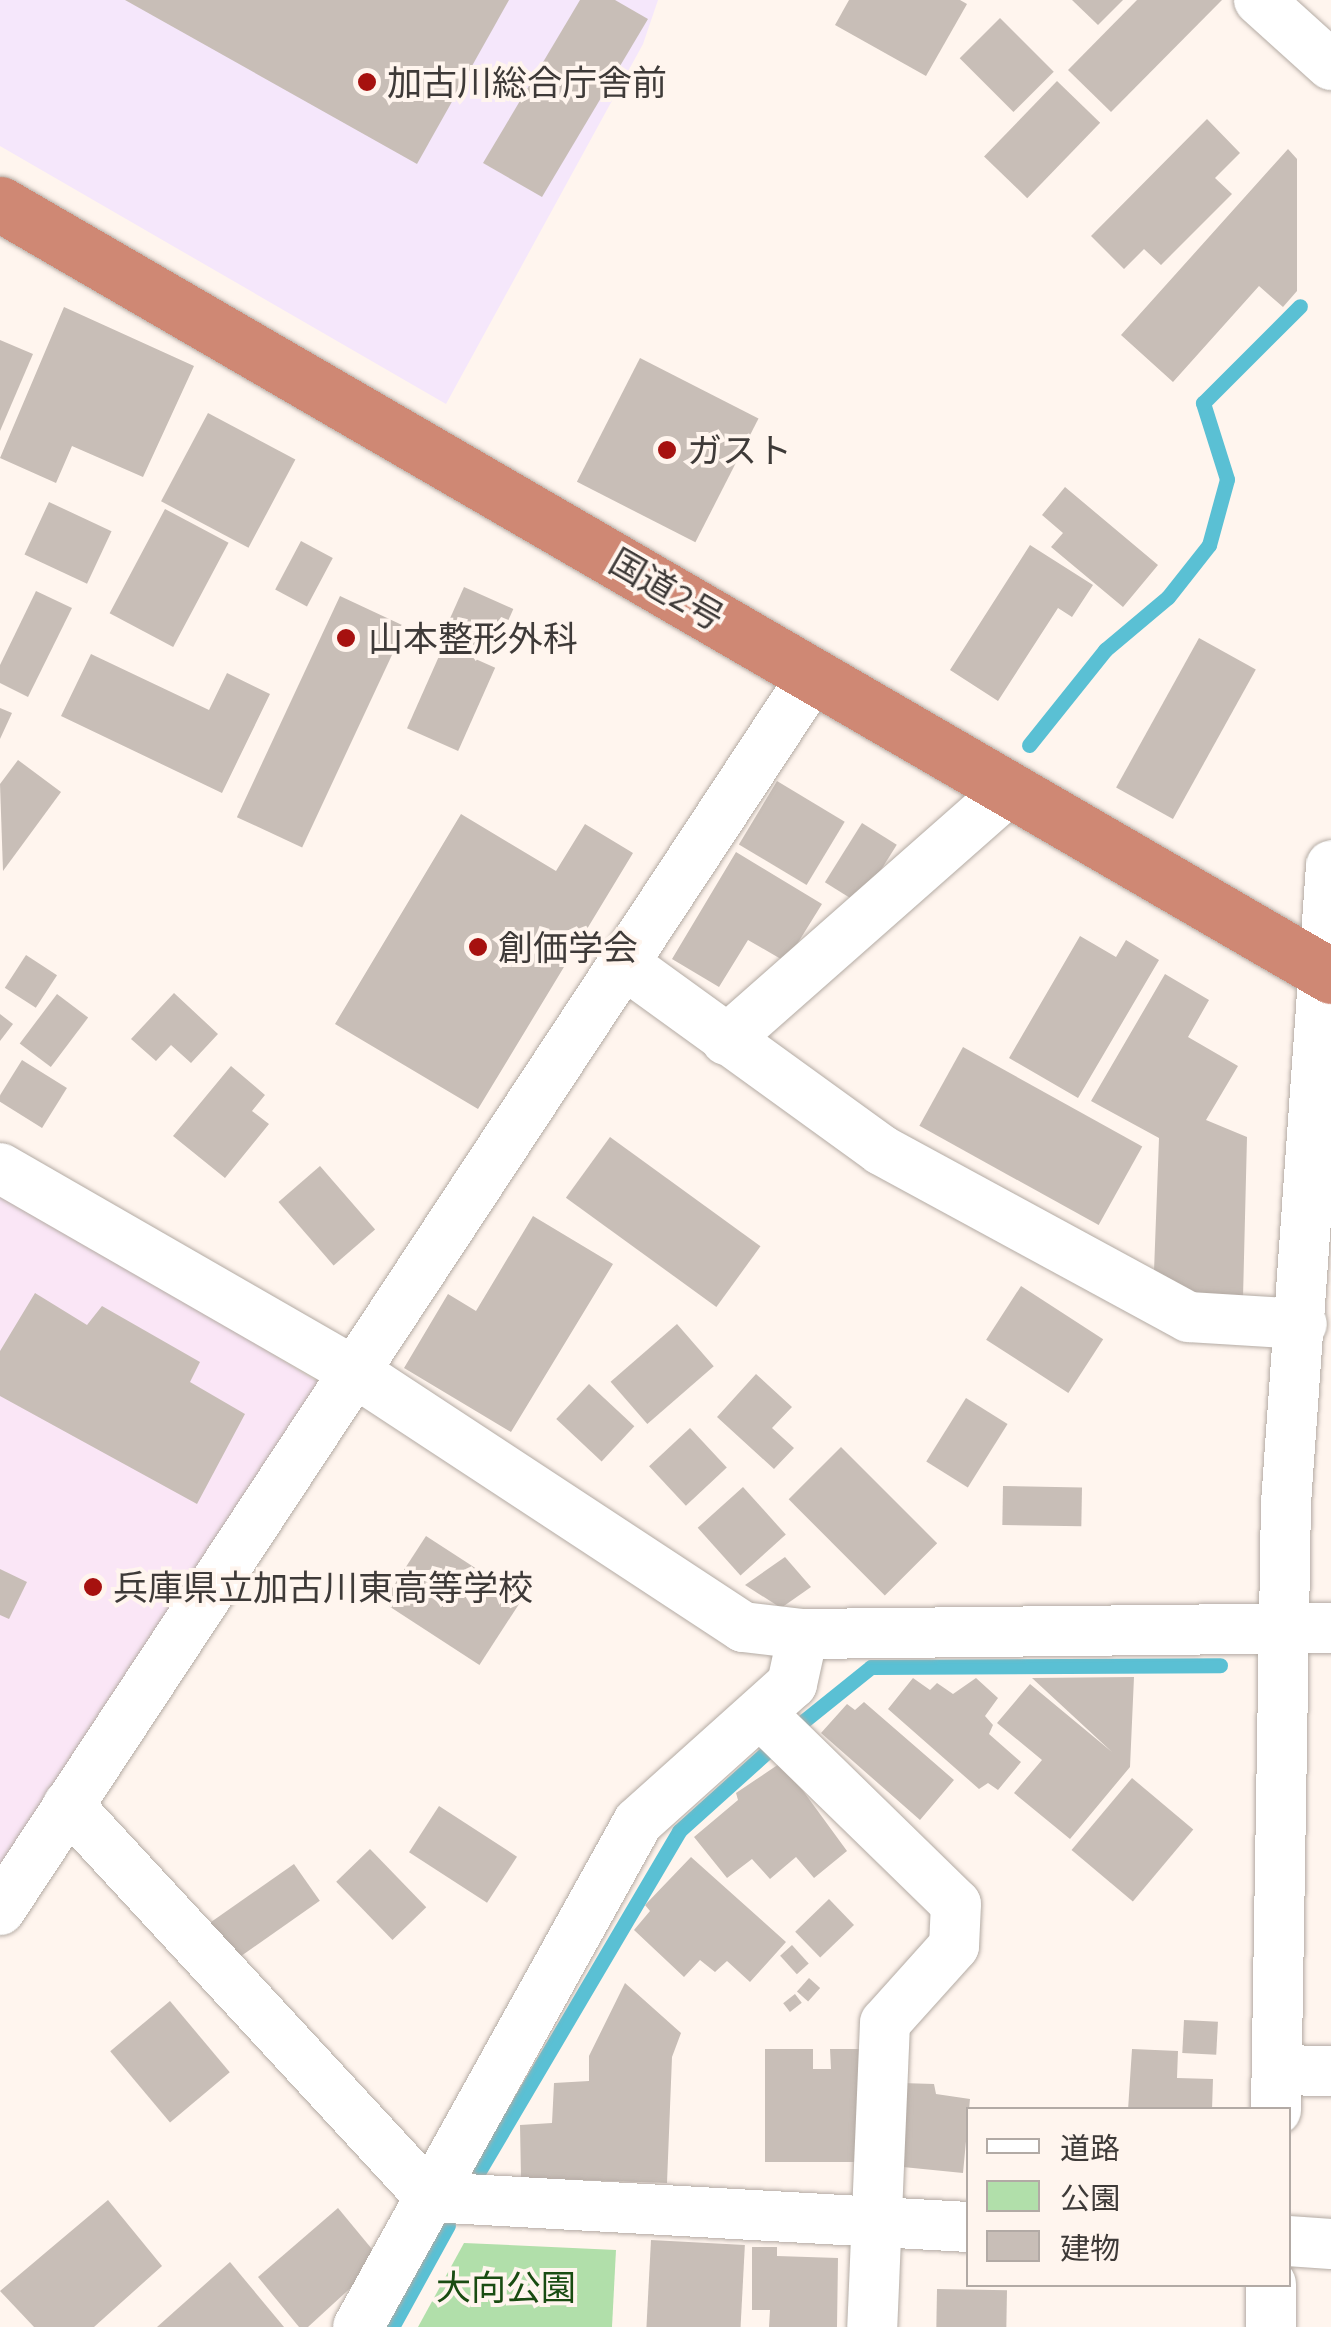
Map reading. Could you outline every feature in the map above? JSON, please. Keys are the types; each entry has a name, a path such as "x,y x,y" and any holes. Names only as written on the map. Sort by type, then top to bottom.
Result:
{"highway":[{"name":"国道2号","path":"2,211 814,674 1008,792 1328,975"}],"street":[{"path":"1258,0 1331,65"},
{"path":"0,1910 358,1374 622,963 814,674"},
{"path":"726,1040 1008,792"},
{"path":"1331,866 1328,975 1286,1504 1309,1628 1276,2090 1331,2071"},
{"path":"622,963 880,1150 1188,1317 1302,1324"},
{"path":"0,1168 358,1374 743,1627 803,1634 1309,1628"},
{"path":"358,2327 638,1822 792,1684 803,1634"},
{"path":"761,1714 956,1904 954,1946 886,2023 872,2327"},
{"path":"68,1805 430,2197 966,2227"},
{"path":"1291,2241 1331,2244"},
{"path":"1271,2287 1271,2327"}],"shaded area":[{"path":"0,0 658,0 643,44 446,404 0,146"},
{"name":"兵庫県立加古川東高等学校","path":"0,1188 318,1382 0,1873"}],"green space":[{"name":"大向公園","path":"464,2243 616,2250 612,2327 418,2327"}],"building":[{"name":"加古川総合庁舎前","path":"125,0 509,0 417,164"},
{"path":"580,0 615,0 648,19 542,197 483,163"},
{"path":"849,0 960,0 967,4 926,76 835,25"},
{"path":"1072,0 1123,0 1098,25"},
{"path":"1137,0 1222,0 1111,112 1068,70"},
{"path":"1000,18 1054,72 1013,112 960,58"},
{"path":"1057,81 1100,123 1027,198 984,157"},
{"path":"1207,119 1240,153 1215,178 1232,194 1161,265 1144,249 1124,269 1091,236"},
{"path":"1288,149 1297,159 1297,291 1283,307 1259,286 1173,382 1121,335"},
{"path":"64,307 194,366 143,477 72,446 56,483 0,458"},
{"path":"0,340 33,354 0,431"},
{"name":"ガスト","path":"640,358 759,418 695,542 577,482"},
{"path":"208,413 295,459 248,548 161,501"},
{"path":"1065,487 1158,565 1123,607 1051,547 1063,533 1042,515"},
{"path":"49,502 112,531 87,584 24,555"},
{"path":"165,509 229,543 173,647 110,613"},
{"path":"301,541 333,558 307,606 275,590"},
{"path":"1030,545 1093,585 1072,617 1058,608 998,701 950,670"},
{"path":"464,587 513,609 493,654 444,632"},
{"path":"36,591 72,608 28,697 0,683 0,665"},
{"path":"340,596 405,626 302,848 237,817"},
{"path":"1199,638 1256,670 1173,819 1116,788"},
{"path":"444,645 495,668 458,751 407,728"},
{"path":"91,654 209,710 227,673 270,694 222,793 61,716"},
{"path":"0,708 12,713 0,739"},
{"path":"18,760 61,792 3,871 0,784"},
{"path":"777,781 845,822 807,885 739,844"},
{"name":"創価学会","path":"461,814 556,871 585,824 633,853 478,1109 335,1024"},
{"path":"862,823 897,845 860,904 825,882"},
{"path":"736,852 822,904 786,962 748,940 719,987 672,959"},
{"path":"1080,936 1116,957 1126,940 1159,960 1078,1098 1009,1058"},
{"path":"26,955 57,975 36,1008 5,988"},
{"path":"1165,974 1209,1000 1188,1037 1238,1066 1206,1120 1247,1137 1243,1298 1187,1295 1154,1271 1159,1138 1091,1101"},
{"path":"174,993 218,1034 191,1063 171,1045 156,1061 131,1039"},
{"path":"57,994 88,1017 51,1067 20,1044"},
{"path":"0,1014 13,1024 0,1041"},
{"path":"963,1047 1142,1146 1099,1225 919,1126"},
{"path":"22,1060 67,1088 42,1128 0,1102 0,1095"},
{"path":"231,1066 265,1095 252,1111 269,1124 225,1178 173,1136"},
{"path":"610,1137 760,1246 716,1307 566,1198"},
{"path":"320,1166 375,1229 334,1265 278,1202"},
{"path":"533,1216 613,1264 511,1432 404,1368 448,1294 476,1311"},
{"path":"1021,1286 1103,1339 1068,1393 986,1340"},
{"path":"35,1293 87,1325 102,1306 200,1362 190,1382 245,1414 197,1504 0,1396 0,1351"},
{"path":"677,1324 714,1366 647,1424 611,1382"},
{"path":"756,1374 792,1407 772,1428 794,1448 774,1469 717,1417"},
{"path":"589,1384 634,1426 602,1461 556,1419"},
{"path":"966,1398 1008,1424 968,1488 926,1462"},
{"path":"690,1428 727,1467 686,1506 649,1466"},
{"path":"841,1447 937,1543 885,1595 789,1499"},
{"path":"1003,1486 1082,1487 1081,1526 1002,1525"},
{"path":"743,1487 786,1535 740,1575 698,1528"},
{"path":"426,1536 522,1599 479,1665 383,1602"},
{"path":"785,1557 811,1587 781,1608 745,1585"},
{"path":"0,1569 27,1582 9,1619 0,1615"},
{"path":"1134,1677 1130,1767 1070,1839 1014,1793 1042,1760 997,1723 1030,1684 1112,1752 1032,1678"},
{"path":"913,1678 930,1690 937,1683 953,1694 976,1678 998,1698 985,1716 993,1725 989,1734 1021,1762 998,1790 988,1783 979,1789 888,1709"},
{"path":"864,1702 954,1780 920,1820 821,1733 847,1704 855,1710"},
{"path":"782,1762 847,1851 814,1878 796,1857 770,1879 752,1859 727,1878 694,1837 738,1800 736,1793"},
{"path":"1132,1778 1193,1829 1133,1901 1072,1850"},
{"path":"439,1806 517,1857 487,1903 409,1852"},
{"path":"370,1849 426,1907 392,1940 336,1882"},
{"path":"691,1857 786,1942 750,1982 727,1961 715,1972 700,1960 684,1977 634,1930 650,1911 645,1905"},
{"path":"294,1864 320,1901 235,1960 210,1923"},
{"path":"829,1899 854,1925 820,1958 795,1932"},
{"path":"792,1945 809,1964 797,1974 780,1956"},
{"path":"809,1978 820,1988 808,2001 797,1991"},
{"path":"625,1983 681,2033 672,2057 667,2183 521,2178 520,2125 552,2123 554,2083 589,2081 589,2056"},
{"path":"795,1994 802,2003 790,2012 783,2003"},
{"path":"170,2001 230,2072 170,2122 110,2051"},
{"path":"1184,2020 1218,2022 1216,2055 1182,2053"},
{"path":"765,2049 813,2049 813,2069 831,2069 830,2049 870,2049 872,2162 765,2162"},
{"path":"1132,2049 1178,2051 1177,2078 1213,2079 1212,2107 1128,2107"},
{"path":"901,2083 934,2084 936,2094 970,2099 966,2107 963,2173 893,2166"},
{"path":"108,2200 162,2266 94,2327 34,2327 0,2291"},
{"path":"338,2208 381,2260 308,2327 299,2327 258,2277"},
{"path":"651,2240 745,2245 741,2327 646,2327"},
{"path":"752,2247 777,2247 777,2256 838,2258 837,2327 769,2327 770,2310 752,2310"},
{"path":"230,2262 284,2327 157,2327"},
{"path":"937,2289 1007,2290 1006,2327 936,2327"}],"waterway":[{"path":"1029,745 1105,650 1168,597 1209,545 1227,479 1203,403 1300,306"},
{"path":"800,1724 871,1667 1220,1665"},
{"path":"476,2176 679,1831 768,1751"},
{"path":"392,2327 448,2225"}],"place":[{"name":"加古川総合庁舎前","path":"367,82"},
{"name":"ガスト","path":"667,450"},
{"name":"山本整形外科","path":"346,638"},
{"name":"創価学会","path":"478,947"},
{"name":"兵庫県立加古川東高等学校","path":"93,1587"}]}
